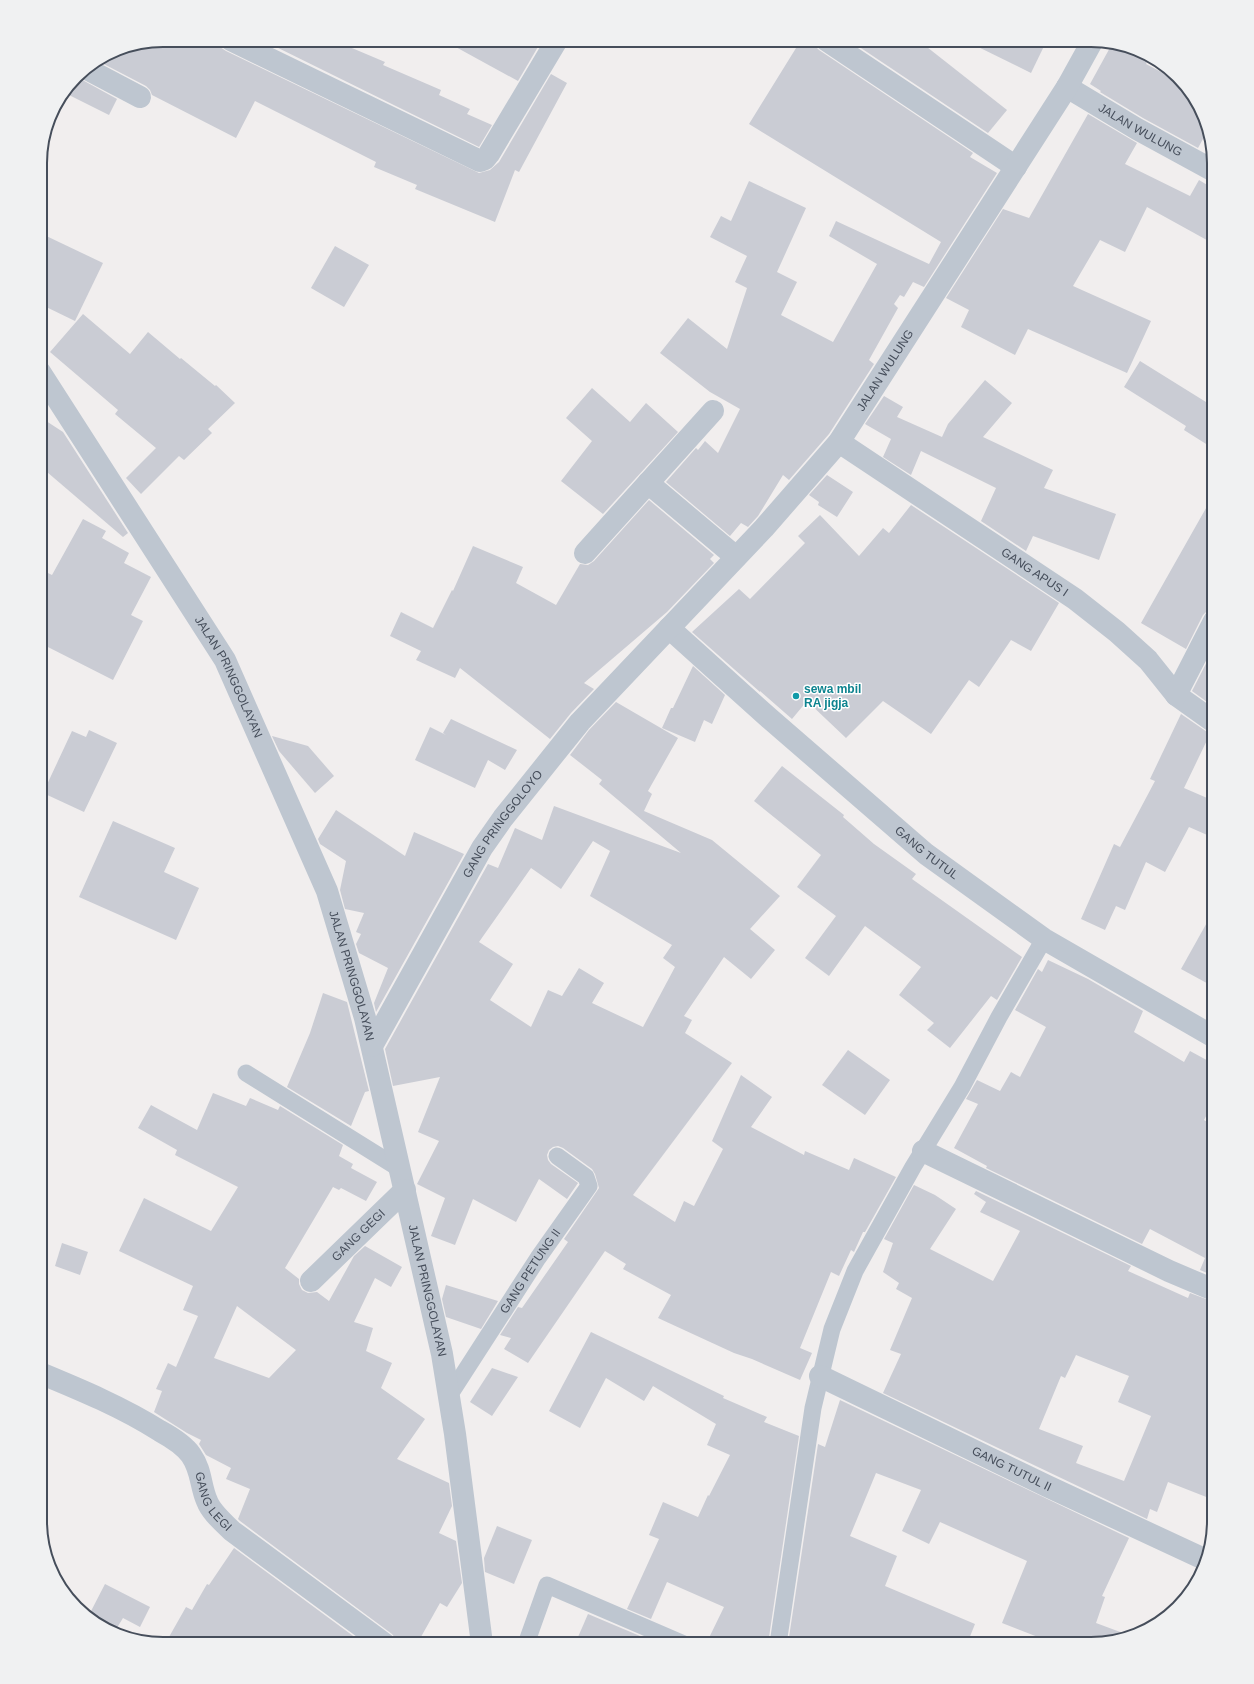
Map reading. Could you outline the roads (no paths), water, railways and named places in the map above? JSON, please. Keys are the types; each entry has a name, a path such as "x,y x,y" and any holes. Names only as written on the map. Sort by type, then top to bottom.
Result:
{"street":[{"path":"245,47 480,161 485,159 489,154 553,47"},
{"path":"836,47 1016,167"},
{"name":"JALAN WULUNG","path":"670,628 839,442 1067,87 1089,47"},
{"path":"92,72 140,97"},
{"name":"JALAN WULUNG","path":"1067,87 1137,129 1207,167"},
{"name":"JALAN PRINGGOLAYAN","path":"47,383 224,660 328,891 372,1046 442,1354 455,1434 481,1637"},
{"path":"585,553 713,411"},
{"name":"GANG APUS I","path":"839,442 1075,599 1117,632 1148,660 1176,695 1207,717"},
{"path":"648,483 736,557"},
{"name":"GANG PRINGGOLOYO","path":"372,1046 482,848 503,818 580,722 670,628"},
{"name":"GANG TUTUL","path":"670,628 769,718 926,854 1044,939 1207,1034"},
{"path":"1176,695 1207,635"},
{"path":"923,1151 1169,1271 1207,1287"},
{"name":"GANG GEGI","path":"311,1281 405,1190"},
{"name":"GANG LEGI","path":"47,1376 113,1404 171,1438 190,1455 200,1472 207,1502 219,1519 232,1531 376,1637"},
{"name":"GANG TUTUL II","path":"820,1376 1047,1486 1201,1557"}],"lane":[{"path":"779,1637 813,1408 832,1329 855,1272 913,1167 962,1087 999,1017 1044,939"},
{"path":"246,1073 400,1169"},
{"name":"GANG PETUNG II","path":"449,1396 538,1258 589,1186 586,1177 557,1156"},
{"path":"528,1637 547,1585 668,1637"}],"place":[{"name":"sewa mbil RA jigja","path":"796,696"}]}
